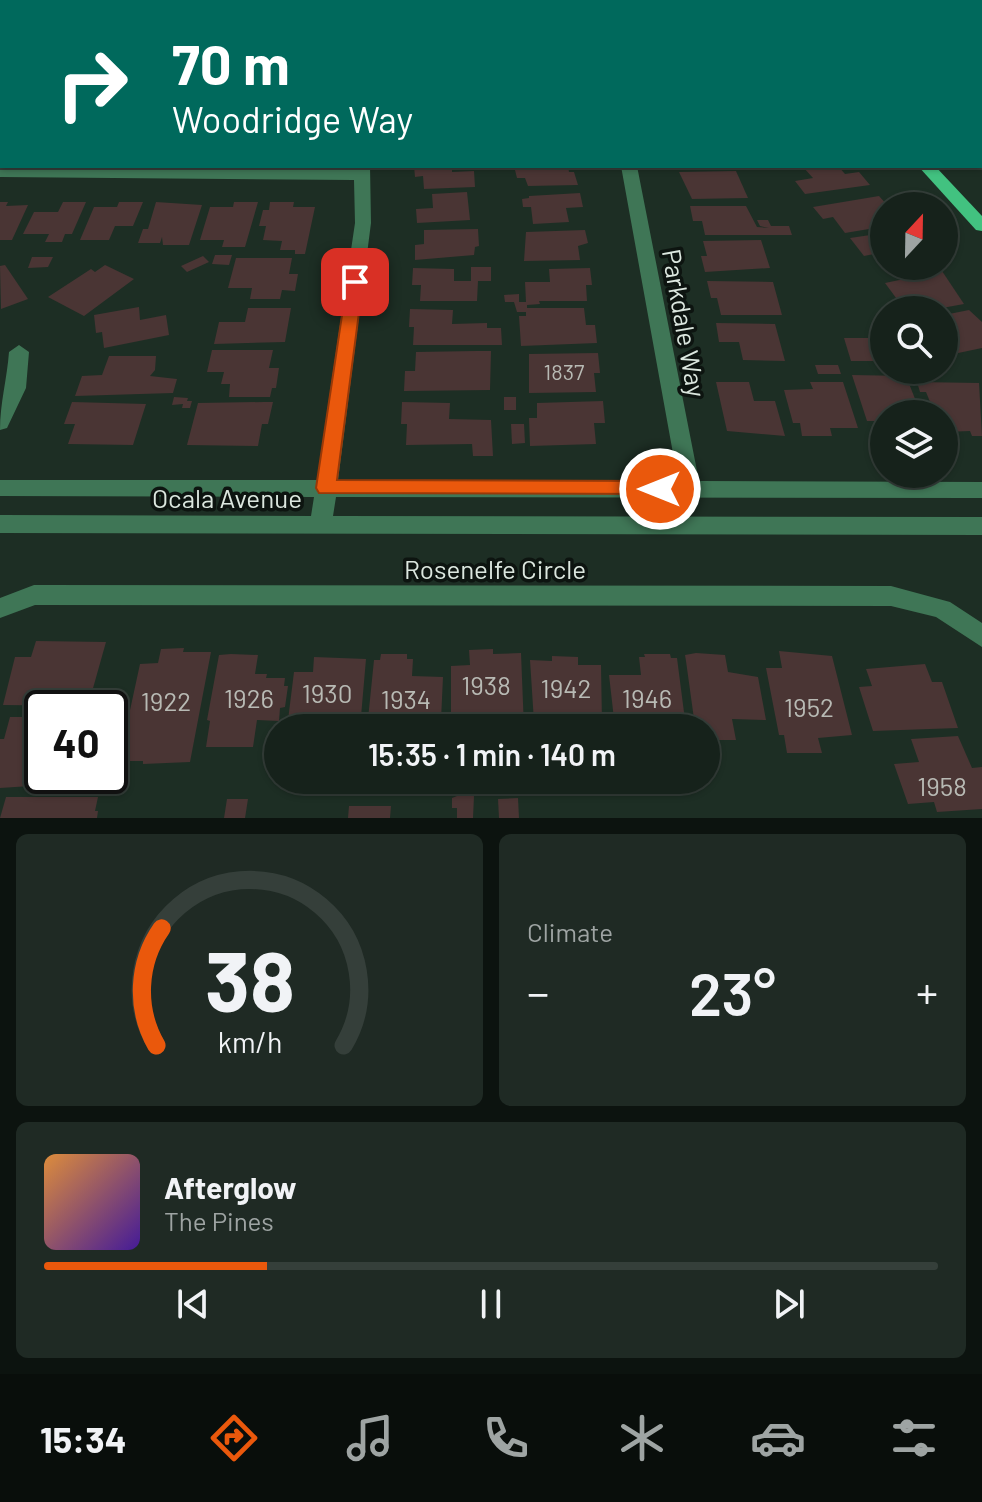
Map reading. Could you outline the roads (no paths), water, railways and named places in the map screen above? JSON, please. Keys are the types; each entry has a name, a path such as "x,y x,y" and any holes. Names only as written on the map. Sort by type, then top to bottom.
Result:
{"main road":[{"path":"928,168 982,226"}],"street":[{"name":"Parkdale Way","path":"629,168 690,489"},
{"path":"0,172 362,171 363,223 321,525"},
{"path":"0,423 16,388 19,352"},
{"name":"Ocala Avenue","path":"0,488 982,490"},
{"name":"Ocala Avenue","path":"0,524 982,526"},
{"name":"Rosenelfe Circle","path":"0,608 34,595 891,596 942,609 982,636"}]}
